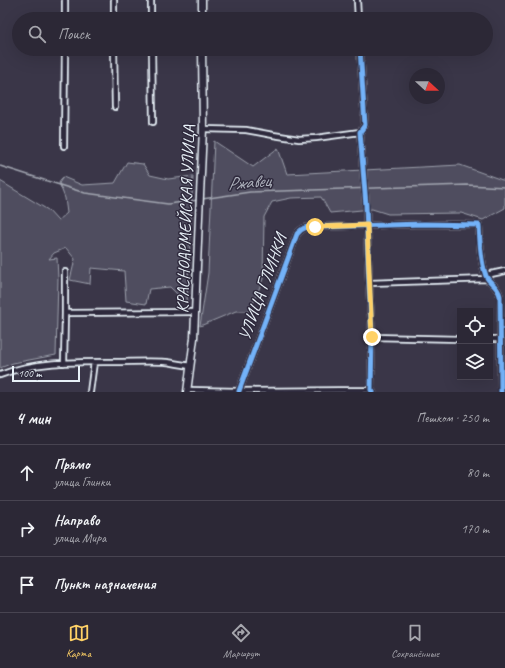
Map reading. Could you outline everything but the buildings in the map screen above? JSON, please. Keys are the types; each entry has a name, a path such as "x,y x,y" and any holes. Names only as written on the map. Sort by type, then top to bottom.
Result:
{"street":[{"path":"65,0 65,12"},
{"path":"114,0 114,12"},
{"path":"151,0 151,12"},
{"path":"202,0 202,12"},
{"path":"357,0 358,12"},
{"path":"64,56 64,146"},
{"path":"114,56 115,107"},
{"path":"152,56 152,122"},
{"name":"КРАСНОАРМЕЙСКАЯ УЛИЦА","path":"188,391 194,338 203,129 202,56"},
{"path":"188,391 372,391 372,337 367,225 360,132 365,125 360,56"},
{"path":"203,129 246,130 299,139 360,132"},
{"name":"УЛИЦА ГЛИНКИ","path":"239,391 297,234 301,229 306,227 367,225 479,225 482,262 487,277"},
{"path":"369,283 487,277 505,271"},
{"path":"64,363 66,272"},
{"path":"487,277 495,285 500,296 503,329 500,339 501,392"},
{"path":"65,312 195,312"},
{"path":"372,337 457,339"},
{"path":"493,339 500,339"},
{"path":"90,392 94,362"},
{"path":"0,375 12,370 37,365 64,363 167,362 190,366"}],"shaded area":[{"path":"214,141 253,167 278,148 287,174 460,165 505,181 505,208 483,220 461,213 388,214 372,209 330,213 321,197 291,198 272,202 264,217 263,279 250,311 236,311 200,326 208,273"},
{"path":"127,162 143,164 150,175 168,179 193,176 187,304 170,287 149,289 146,304 126,301 124,271 91,268 90,284 70,280 75,259 66,248 54,253 49,259 57,258 58,279 56,355 13,363 0,368 0,181 48,210 58,221 67,213 65,198 59,183 63,177 82,185 115,183"}],"waterway":[{"name":"Ржавец","path":"0,166 85,193 168,204 199,200"},
{"name":"Ржавец","path":"202,199 250,192 467,185 505,187"}],"cycle path":[{"path":"360,56 365,125 360,132 366,205 372,337 371,390 373,392"},
{"path":"239,391 299,232 309,227 424,224 479,225 484,270 486,276 497,289 500,296 501,392"}],"route":[{"path":"315,227 367,225 372,337"}]}
